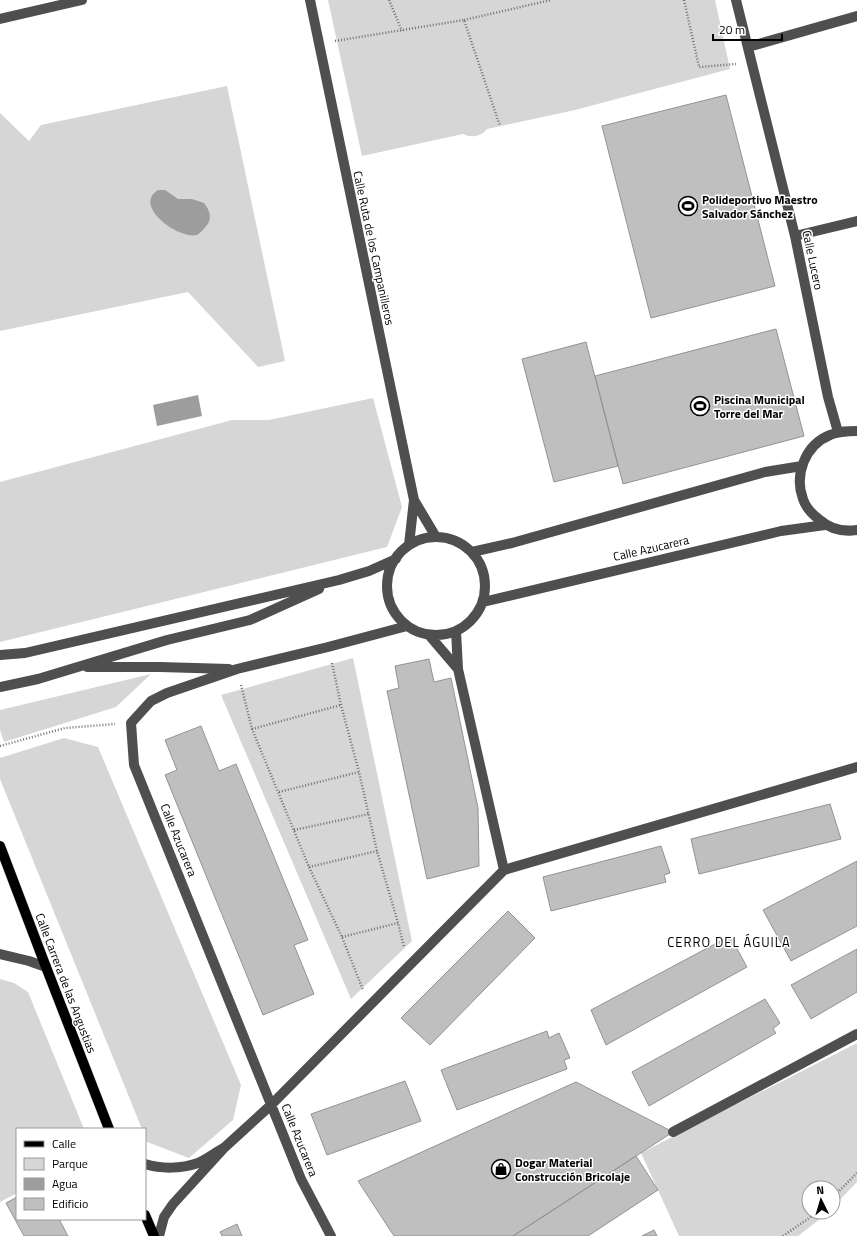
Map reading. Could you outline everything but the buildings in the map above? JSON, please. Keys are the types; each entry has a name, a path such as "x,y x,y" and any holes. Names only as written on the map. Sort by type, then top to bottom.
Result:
{"main road":[{"name":"Calle Carrera de las Angustias","path":"0,846 110,1128"},
{"path":"146,1217 154,1236"}],"street":[{"path":"0,19 82,0"},
{"name":"Calle Ruta de los Campanilleros","path":"310,0 414,500 410,545"},
{"name":"Calle Lucero","path":"736,0 795,236 828,397 838,432"},
{"path":"748,47 857,16"},
{"path":"795,236 857,221"},
{"path":"857,431 838,432 820,440 809,452 802,466 799,483 803,500 812,514 825,525 837,530 857,530"},
{"path":"472,552 512,543 765,472 802,466"},
{"name":"Calle Ruta de los Campanilleros","path":"414,500 436,537"},
{"name":"Calle Azucarera","path":"483,602 781,531 825,525"},
{"path":"436,537 449,539 462,544 472,552 482,567 486,584 483,602 477,614 468,624 456,631 439,635 429,635 407,626 397,616 391,604 387,590 388,576 396,559 410,545 422,539 436,537"},
{"path":"0,655 25,653 339,580 369,571 396,559"},
{"path":"0,687 38,679 167,640 250,620 339,580"},
{"path":"131,723 151,701 237,669 407,626"},
{"path":"456,631 458,669 504,870"},
{"path":"429,635 458,669"},
{"path":"75,667 237,669"},
{"name":"Calle Azucarera","path":"131,723 134,765 301,1179 331,1236"},
{"path":"159,1236 164,1217 173,1204 225,1147 271,1105 504,870 857,767"},
{"path":"0,954 29,960 46,967"},
{"path":"673,1132 857,1034"},
{"path":"146,1164 171,1168 198,1163 225,1147"}],"path":[{"path":"389,0 402,30"},
{"path":"319,44 464,20 551,0"},
{"path":"684,0 700,67 752,62"},
{"path":"464,20 500,126"},
{"path":"328,647 377,851 398,922 408,966"},
{"path":"237,669 252,728 309,867 342,937 370,1005"},
{"path":"252,728 341,705"},
{"path":"0,746 65,728 131,723"},
{"path":"279,792 359,772"},
{"path":"294,830 369,814"},
{"path":"309,867 377,851"},
{"path":"342,937 398,922"},
{"path":"841,1189 857,1173"},
{"path":"783,1236 806,1220"}],"green space":[{"path":"328,0 715,0 730,69 575,110 487,129 482,134 476,136 463,134 362,156"},
{"path":"227,86 285,361 258,367 188,292 0,331 0,113 29,141 41,125"},
{"path":"373,398 402,507 387,547 0,642 0,482 232,420 269,420"},
{"path":"353,658 412,941 351,999 221,695"},
{"path":"151,674 116,707 4,742 0,730 0,710"},
{"path":"64,738 98,747 241,1085 233,1120 189,1158 147,1142 146,1128 142,1128 0,779 0,758"},
{"path":"0,979 14,983 28,992 84,1128 16,1128 16,1194 0,1202"},
{"path":"857,1043 857,1182 841,1199 841,1180 801,1180 801,1220 819,1220 798,1236 679,1236 641,1153"}],"water":[{"path":"158,190 165,190 178,199 192,199 204,203 210,218 208,224 197,235 189,235 170,227 154,213 151,204 151,197"},
{"path":"198,395 202,416 157,426 153,405"}],"place":[{"name":"Polideportivo Maestro Salvador Sánchez","path":"688,206"},
{"name":"Piscina Municipal Torre del Mar","path":"700,406"},
{"name":"Dogar Material Construcción Bricolaje","path":"501,1169"}],"district":[{"name":"CERRO DEL ÁGUILA","path":"729,942"}]}
